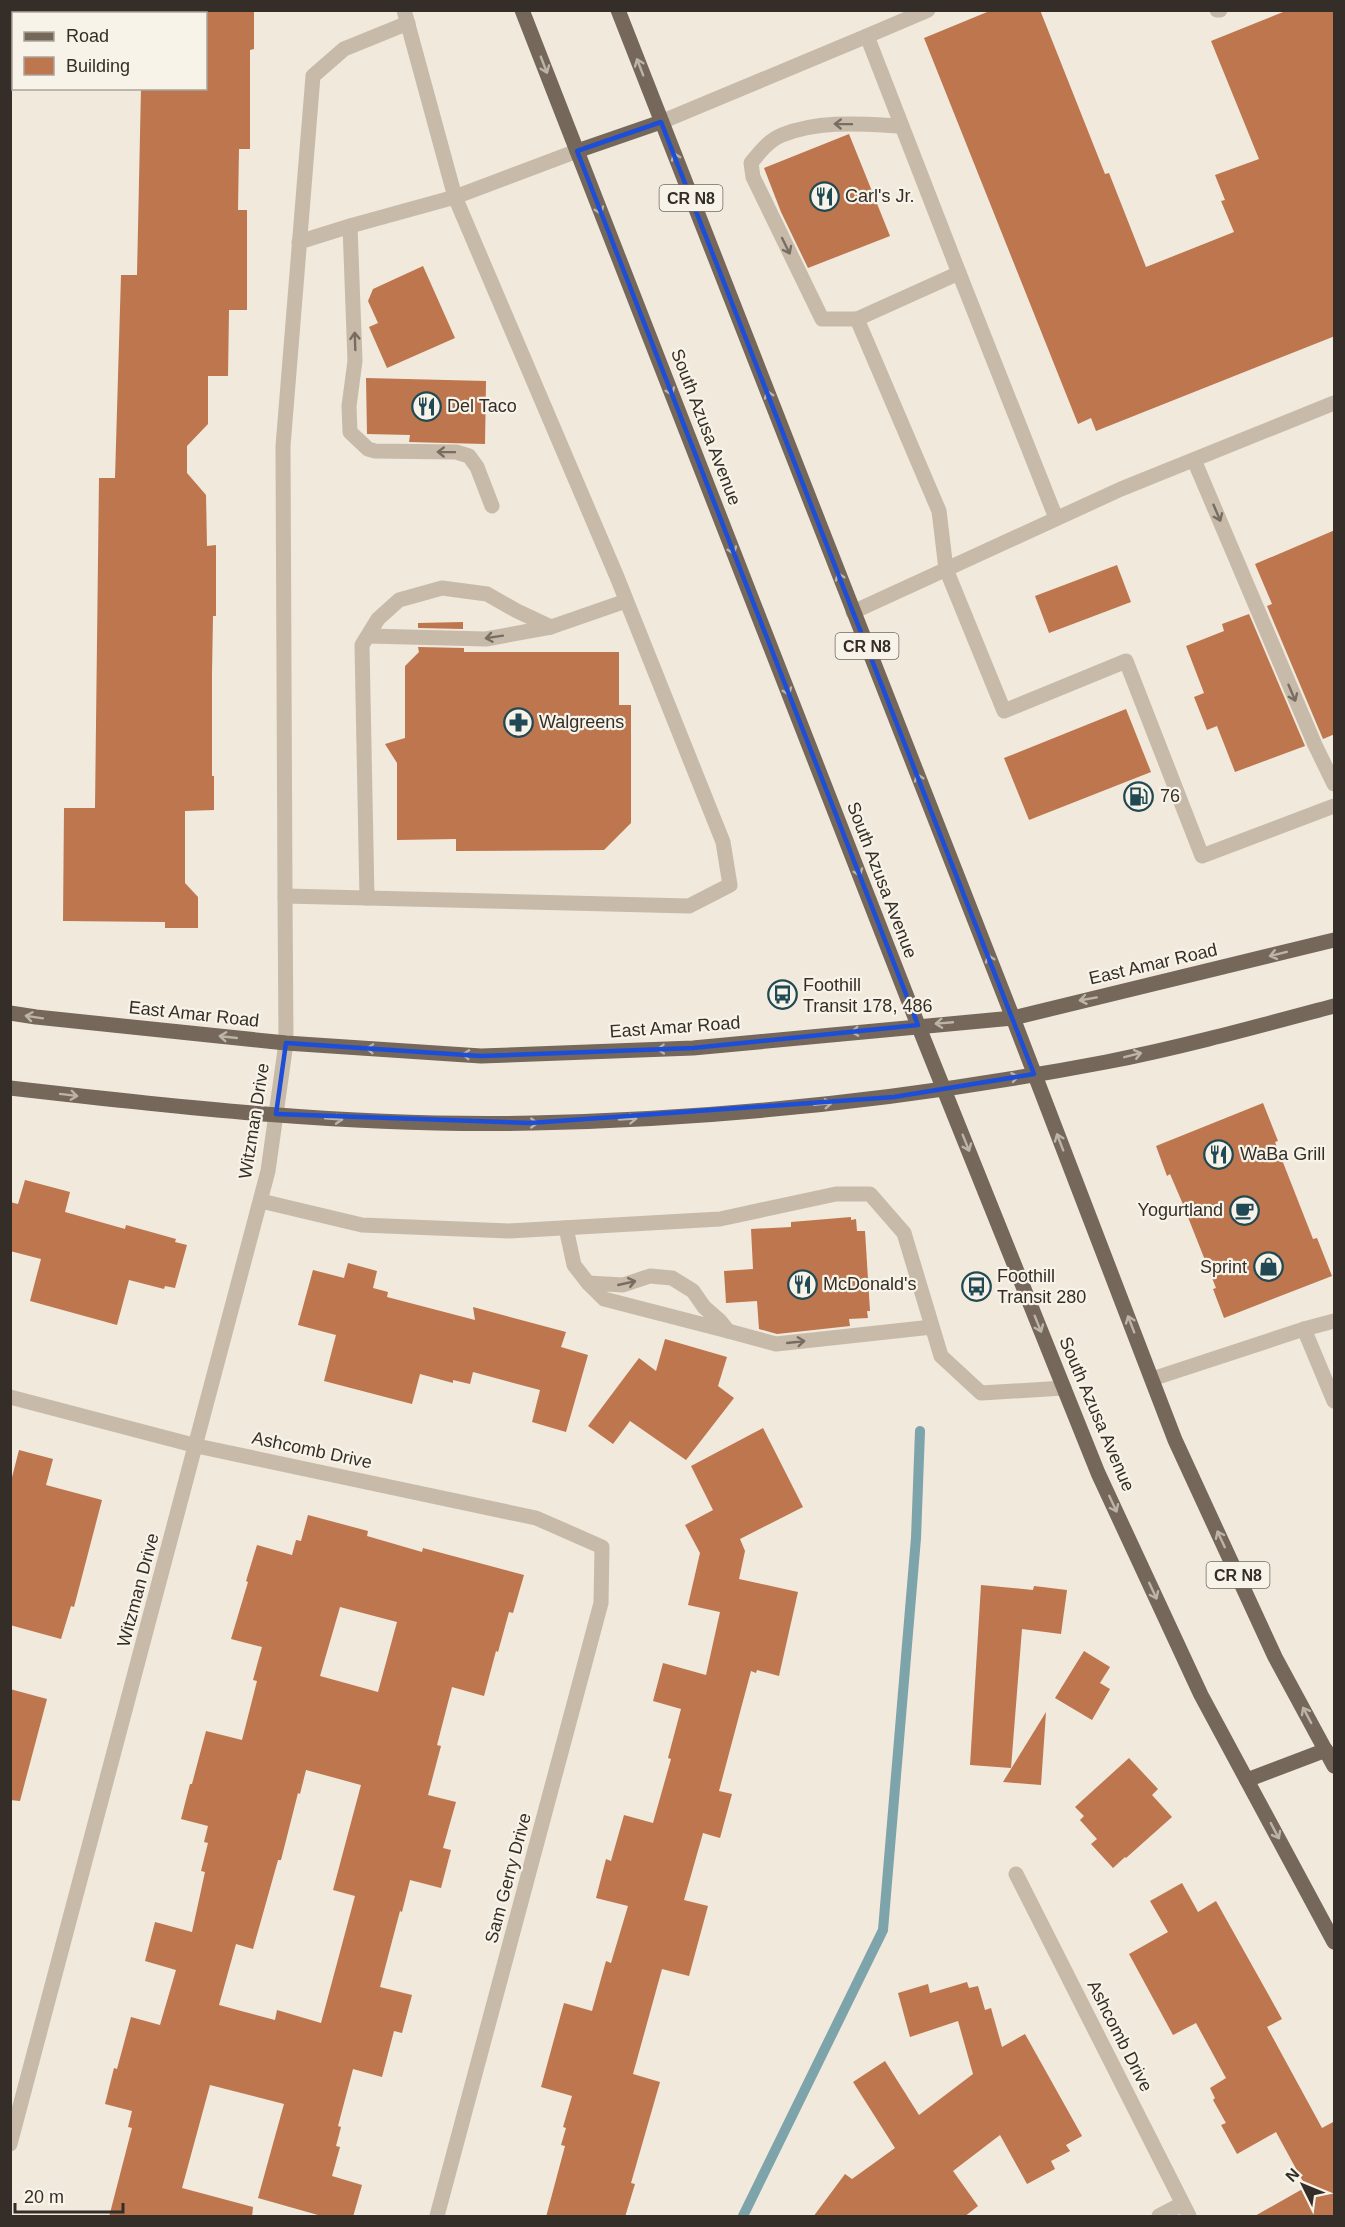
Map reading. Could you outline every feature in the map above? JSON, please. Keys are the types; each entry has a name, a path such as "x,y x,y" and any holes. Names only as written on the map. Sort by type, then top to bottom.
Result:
{"main road":[{"name":"South Azusa Avenue","path":"522,10 918,1025 1098,1473 1196,1684 1335,1942"},
{"name":"CR N8","path":"618,10 1175,1440 1275,1657 1330,1746 1335,1766"},
{"path":"577,151 661,122"},
{"name":"East Amar Road","path":"10,1013 286,1043 481,1056 693,1048 918,1025 1012,1018 1335,940"},
{"path":"10,1088 148,1105 409,1123 540,1123 703,1114 824,1104 944,1089 1034,1074 1108,1061 1335,1006"},
{"path":"1247,1780 1330,1746"}],"street":[{"path":"661,122 928,10"},
{"path":"285,896 689,906 730,885 723,842 626,601 455,197 406,17"},
{"name":"Witzman Drive","path":"10,2144 268,1171 286,1043 283,446 313,76 345,49 406,17"},
{"path":"867,36 1056,518"},
{"path":"902,126 833,123 780,136 764,147 751,164 753,177 822,319 857,319 959,273"},
{"path":"299,242 455,197 577,151"},
{"path":"350,226 356,361 349,406 350,432 368,449 375,451 456,452 469,456 477,467 492,506"},
{"path":"857,319 939,511 946,569 1004,711 1126,661 1202,856 1335,806"},
{"path":"853,612 1121,489 1335,403"},
{"path":"1194,460 1315,746 1335,784"},
{"path":"367,898 362,645 378,619 399,600 442,588 487,594 551,627"},
{"path":"368,636 486,639 551,627 626,601"},
{"path":"261,1201 362,1225 509,1231 720,1219 836,1194 870,1194 904,1233 941,1356 981,1394 1064,1388"},
{"path":"566,1228 574,1265 604,1299 776,1344 932,1327"},
{"path":"588,1283 623,1285 650,1276 672,1278 693,1291 704,1307 728,1331"},
{"path":"1152,1378 1335,1321"},
{"path":"1304,1329 1335,1401"},
{"name":"Ashcomb Drive","path":"10,1397 196,1446 536,1518 602,1547"},
{"name":"Sam Gerry Drive","path":"437,2217 601,1603 602,1547"},
{"name":"Ashcomb Drive","path":"1016,1874 1186,2210"},
{"path":"1159,2217 1186,2210"}],"highlighted area":[{"path":"661,122 1034,1074 894,1097 530,1123 276,1114 286,1043 481,1056 693,1048 918,1025 577,151"}],"building":[{"path":"206,10 254,10 254,49 250,50 250,149 239,149 238,210 247,210 247,310 229,310 228,376 208,376 208,424 187,446 187,473 206,495 207,546 216,545 216,616 213,616 212,673 214,810 185,811 185,883 198,897 198,928 165,928 165,922 63,921 64,808 95,808 99,478 115,478 121,275 137,275 141,90 207,90"},
{"path":"992,10 1040,10 1105,174 1109,173 1146,267 1234,232 1221,201 1225,200 1215,175 1259,159 1211,41 1288,10 1335,10 1335,336 1096,431 1091,418 1078,424 924,38"},
{"name":"Carl's Jr.","path":"849,134 890,236 808,268 781,212 764,168"},
{"path":"423,266 455,338 387,368 369,327 378,323 368,301 373,289"},
{"name":"Del Taco","path":"366,378 486,381 485,444 409,442 410,435 367,434"},
{"path":"1335,530 1335,734 1323,739 1267,606 1272,604 1255,564"},
{"path":"1117,565 1131,602 1049,633 1035,596"},
{"path":"1249,614 1305,746 1235,772 1217,726 1207,730 1194,697 1204,693 1186,646 1224,631 1222,624"},
{"path":"463,622 463,629 418,628 418,623"},
{"name":"Walgreens","path":"418,647 464,648 464,652 619,652 619,705 631,705 631,823 604,850 456,851 456,839 397,840 397,763 385,744 405,738 405,666 419,652"},
{"path":"1126,709 1151,772 1029,820 1004,758"},
{"path":"1263,1103 1278,1141 1275,1142 1313,1239 1317,1238 1332,1276 1224,1318 1213,1289 1216,1288 1182,1202 1170,1174 1167,1176 1156,1146"},
{"path":"25,1180 70,1192 65,1212 125,1229 126,1225 176,1239 175,1242 187,1245 175,1288 165,1286 164,1289 129,1280 117,1325 30,1301 41,1259 10,1251 10,1202 18,1204"},
{"path":"851,1217 851,1220 856,1219 857,1231 865,1231 870,1311 867,1311 868,1318 849,1319 850,1326 777,1334 759,1329 757,1301 726,1303 724,1271 753,1269 751,1229 791,1227 791,1222"},
{"path":"348,1263 377,1271 373,1288 388,1292 387,1297 475,1320 473,1307 566,1332 561,1347 588,1355 566,1432 532,1422 540,1390 473,1372 470,1384 453,1380 453,1383 420,1374 412,1404 324,1381 336,1335 298,1325 313,1270 344,1278"},
{"path":"665,1339 727,1357 718,1386 734,1398 686,1460 630,1421 613,1444 588,1426 639,1358 656,1371"},
{"path":"763,1428 803,1507 740,1539 745,1551 739,1579 798,1592 779,1676 757,1670 756,1673 751,1671 719,1791 732,1794 720,1838 703,1833 684,1900 708,1906 689,1976 662,1969 633,2074 660,2082 631,2183 635,2184 625,2217 546,2217 565,2146 561,2145 566,2128 563,2127 572,2096 541,2087 564,2003 592,2011 606,1961 611,1963 628,1906 596,1898 606,1859 611,1861 624,1815 653,1823 671,1759 668,1758 681,1709 653,1701 663,1663 706,1675 720,1612 688,1605 700,1553 685,1525 713,1510 691,1466"},
{"path":"19,1450 53,1459 46,1485 102,1500 74,1607 71,1606 61,1639 10,1625 10,1485"},
{"path":"308,1515 368,1531 367,1536 422,1552 423,1548 524,1575 513,1613 509,1612 498,1652 496,1651 484,1696 452,1687 437,1745 441,1746 428,1795 456,1802 443,1848 451,1850 441,1888 410,1880 380,1987 412,1995 402,2033 394,2031 382,2077 353,2069 338,2126 341,2127 336,2146 340,2147 332,2176 362,2185 353,2217 325,2217 258,2198 284,2104 210,2085 182,2188 253,2207 252,2217 109,2217 132,2128 128,2127 132,2111 105,2104 114,2068 117,2069 131,2017 160,2025 176,1970 145,1961 155,1922 192,1932 205,1872 201,1871 208,1843 204,1842 208,1826 181,1819 190,1784 192,1784 206,1731 242,1740 257,1681 253,1680 262,1647 231,1639 248,1582 246,1581 257,1545 292,1555 296,1540 301,1541","holes":["340,1607 397,1622 378,1692 320,1676","306,1770 361,1785 333,1890 355,1896 321,2023 277,2010 275,2020 219,2005 236,1944 253,1949"]},
{"path":"981,1585 1033,1590 1034,1586 1067,1590 1061,1634 1022,1629 1011,1768 970,1765"},
{"path":"1084,1651 1110,1667 1100,1683 1110,1689 1092,1720 1055,1698"},
{"path":"10,1689 47,1699 20,1801 10,1800"},
{"path":"1046,1712 1041,1785 1003,1782"},
{"path":"1129,1758 1158,1789 1152,1795 1172,1817 1113,1868 1091,1844 1097,1839 1080,1820 1084,1816 1075,1807"},
{"path":"1182,1883 1198,1912 1216,1901 1282,2019 1267,2027 1322,2128 1335,2121 1335,2217 1253,2217 1306,2187 1276,2132 1237,2154 1221,2125 1226,2123 1213,2100 1215,2098 1210,2088 1226,2078 1196,2023 1173,2035 1129,1954 1168,1932 1150,1901"},
{"path":"967,1982 969,1988 978,1986 985,2010 991,2008 1002,2047 1025,2034 1082,2136 1066,2145 1070,2151 1051,2161 1055,2169 1027,2184 1000,2135 953,2171 978,2206 964,2217 813,2217 845,2174 852,2179 895,2148 853,2082 885,2061 919,2115 973,2074 958,2021 910,2037 898,1993 928,1984 930,1993"}],"waterway":[{"path":"743,2216 883,1930 916,1538 920,1431"}],"place":[{"name":"Carl's Jr.","path":"824,196"},
{"name":"Del Taco","path":"426,406"},
{"name":"Walgreens","path":"518,722"},
{"name":"76","path":"1139,796"},
{"name":"Foothill Transit 178, 486","path":"782,995"},
{"name":"WaBa Grill","path":"1219,1154"},
{"name":"Yogurtland","path":"1244,1210"},
{"name":"Sprint","path":"1268,1267"},
{"name":"McDonald's","path":"802,1284"},
{"name":"Foothill Transit 280","path":"976,1286"}]}
